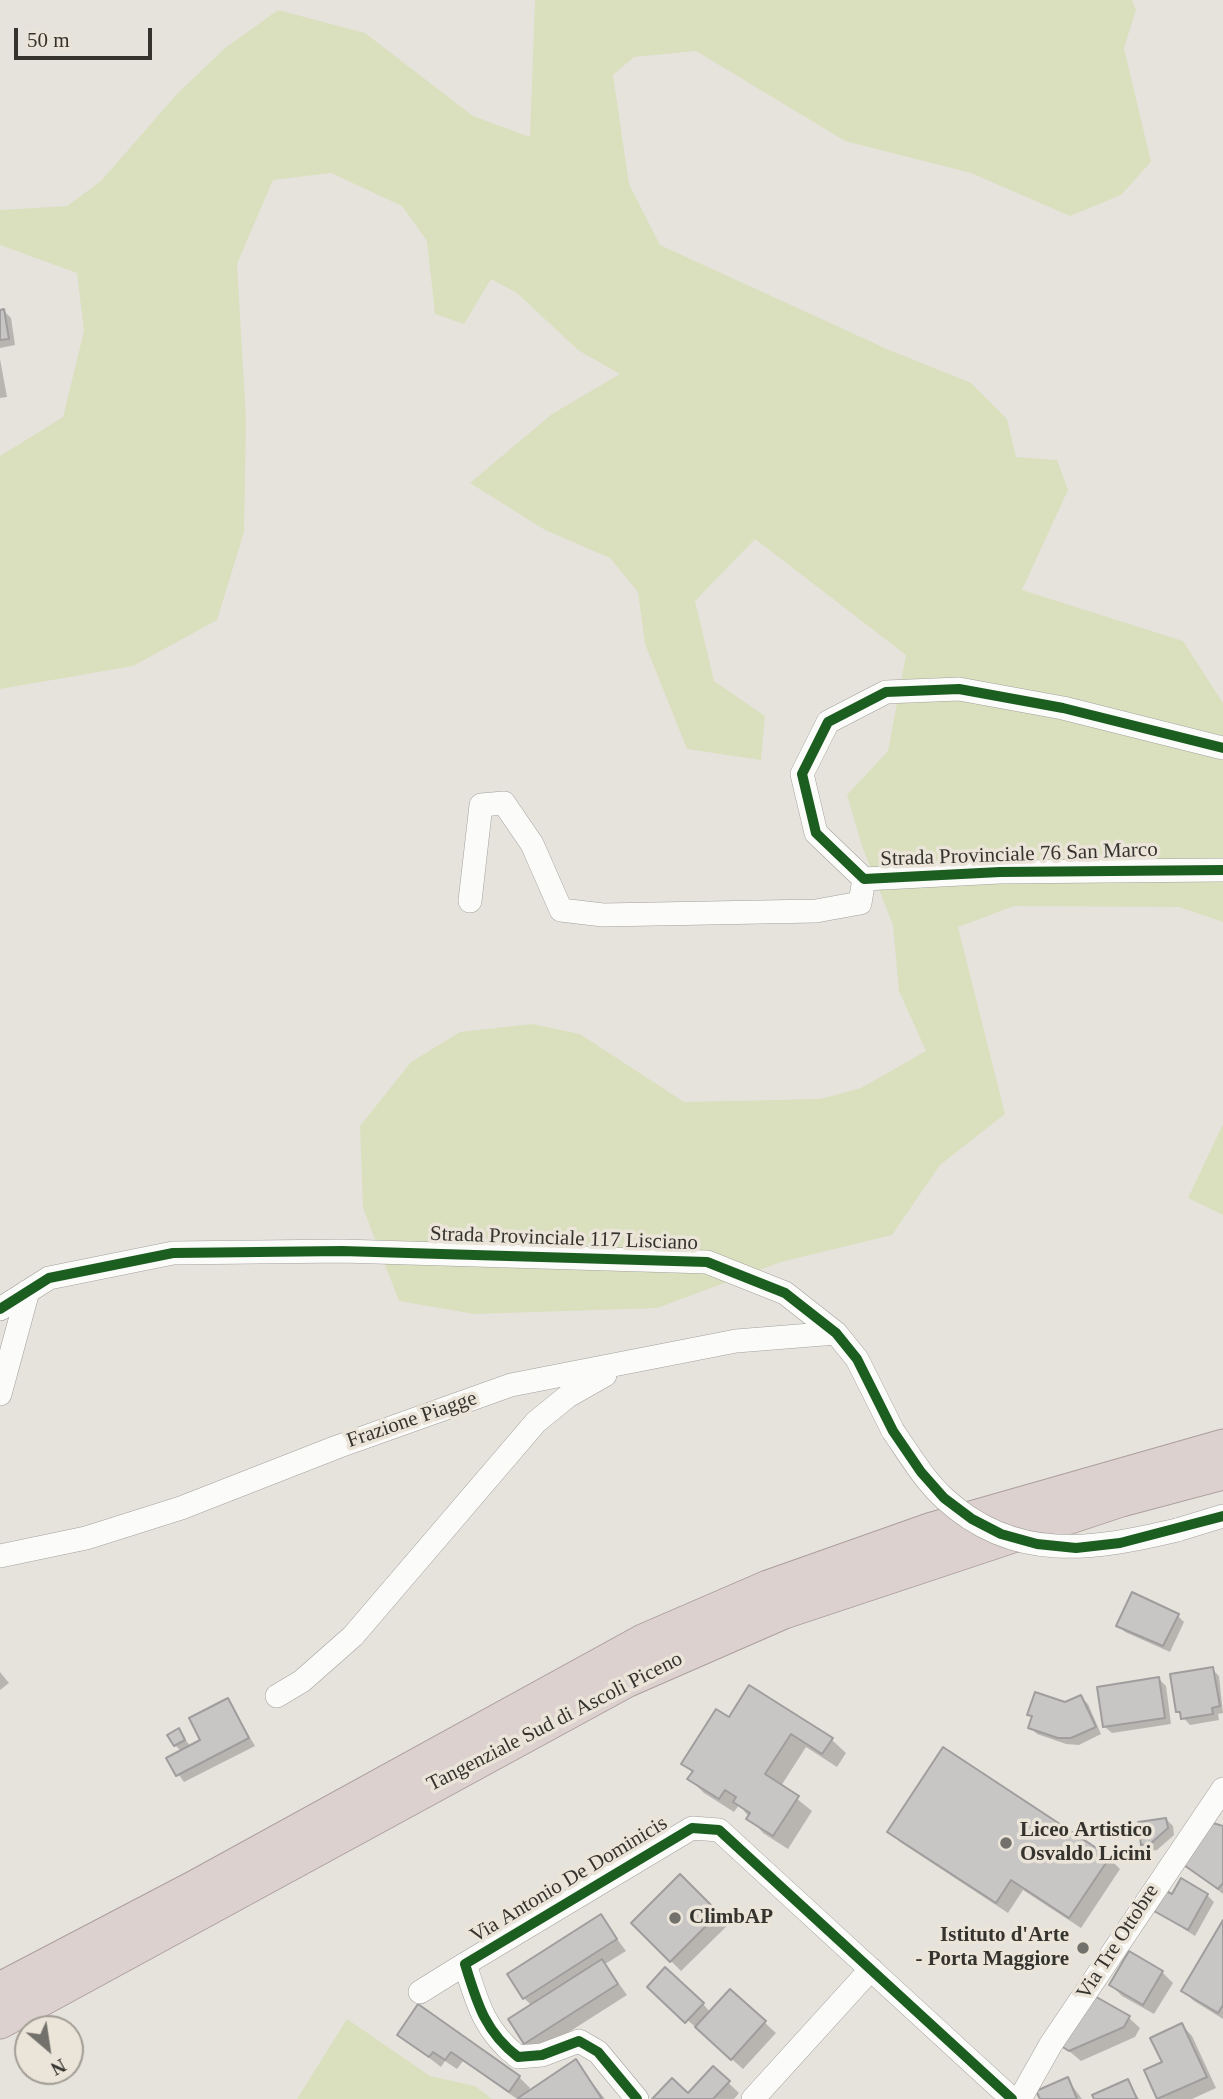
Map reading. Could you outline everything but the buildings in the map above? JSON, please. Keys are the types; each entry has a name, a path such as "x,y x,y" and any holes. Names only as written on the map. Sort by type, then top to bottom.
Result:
{"highway":[{"name":"Tangenziale Sud di Ascoli Piceno","path":"0,1989 195,1887 643,1641 768,1587 932,1529 1223,1446"},
{"name":"Tangenziale Sud di Ascoli Piceno","path":"0,2022 626,1681 784,1612 1121,1500 1223,1473"}],"street":[{"name":"Strada Provinciale 76 San Marco","path":"1223,748 1063,708 959,689 886,692 828,722 802,774 816,833 864,879 1000,872 1223,870"},
{"path":"470,901 481,805 504,803 532,844 561,910 603,915 816,911 860,903 864,879"},
{"name":"Strada Provinciale 117 Lisciano","path":"0,1309 49,1278 173,1253 342,1251 706,1262 785,1293 836,1333 857,1359 893,1431 921,1472 944,1498 972,1519 1001,1534 1037,1544 1076,1548 1120,1543 1223,1516"},
{"path":"0,1394 28,1291"},
{"name":"Frazione Piagge","path":"0,1556 86,1538 181,1508 337,1447 511,1385 736,1341 836,1333"},
{"path":"277,1696 302,1681 353,1636 536,1422 594,1378 661,1356"},
{"path":"0,1573 34,1549"},
{"name":"Via Tre Ottobre","path":"1020,2099 1052,2044 1223,1789"},
{"name":"Via Antonio De Dominicis","path":"420,1992 692,1828 719,1830 1012,2099"},
{"name":"Via Antonio De Dominicis","path":"466,1964 477,2004 497,2041 518,2057 542,2055 579,2041 597,2052 637,2099"},
{"path":"753,2099 872,1969"}],"green space":[{"path":"535,0 1132,0 1136,10 1124,48 1151,162 1121,195 1070,216 971,173 845,141 696,51 634,57 613,75 629,184 660,245 887,349 971,383 1007,419 1016,457 1057,460 1068,490 1022,590 1183,641 1223,703 1223,922 1179,907 1014,906 958,927 1005,1114 940,1165 892,1235 781,1262 657,1308 474,1314 399,1301 363,1208 360,1126 411,1062 460,1032 532,1024 580,1034 684,1102 820,1099 861,1088 926,1051 899,991 893,925 862,846 847,795 888,751 906,655 755,539 695,601 714,681 765,716 761,760 687,749 645,644 638,592 610,558 545,530 470,483 552,414 620,374 578,350 517,293 491,279 464,324 435,314 427,241 402,206 331,173 273,180 237,264 246,419 244,532 217,620 133,666 0,689 0,456 63,417 84,331 77,273 0,245 0,210 67,206 101,181 176,95 225,48 278,10 365,33 473,116 530,137"},
{"path":"1223,1124 1223,1215 1188,1198"},
{"path":"347,2019 430,2076 475,2086 492,2099 297,2099"}],"cycle path":[{"path":"1223,748 1063,708 959,689 886,692 828,722 802,774 816,833 864,879 1000,872 1223,870"},
{"path":"0,1309 49,1278 173,1253 342,1251 707,1262 785,1293 836,1333 857,1359 893,1431 921,1472 944,1498 972,1519 1001,1534 1037,1544 1076,1548 1120,1543 1223,1516"},
{"path":"637,2099 598,2052 579,2041 542,2055 518,2057 490,2027 478,2004 465,1964 692,1828 719,1830 1012,2099"}],"place":[{"name":"Liceo Artistico Osvaldo Licini","path":"1006,1843"},
{"name":"ClimbAP","path":"675,1918"},
{"name":"Istituto d'Arte - Porta Maggiore","path":"1083,1948"}]}
